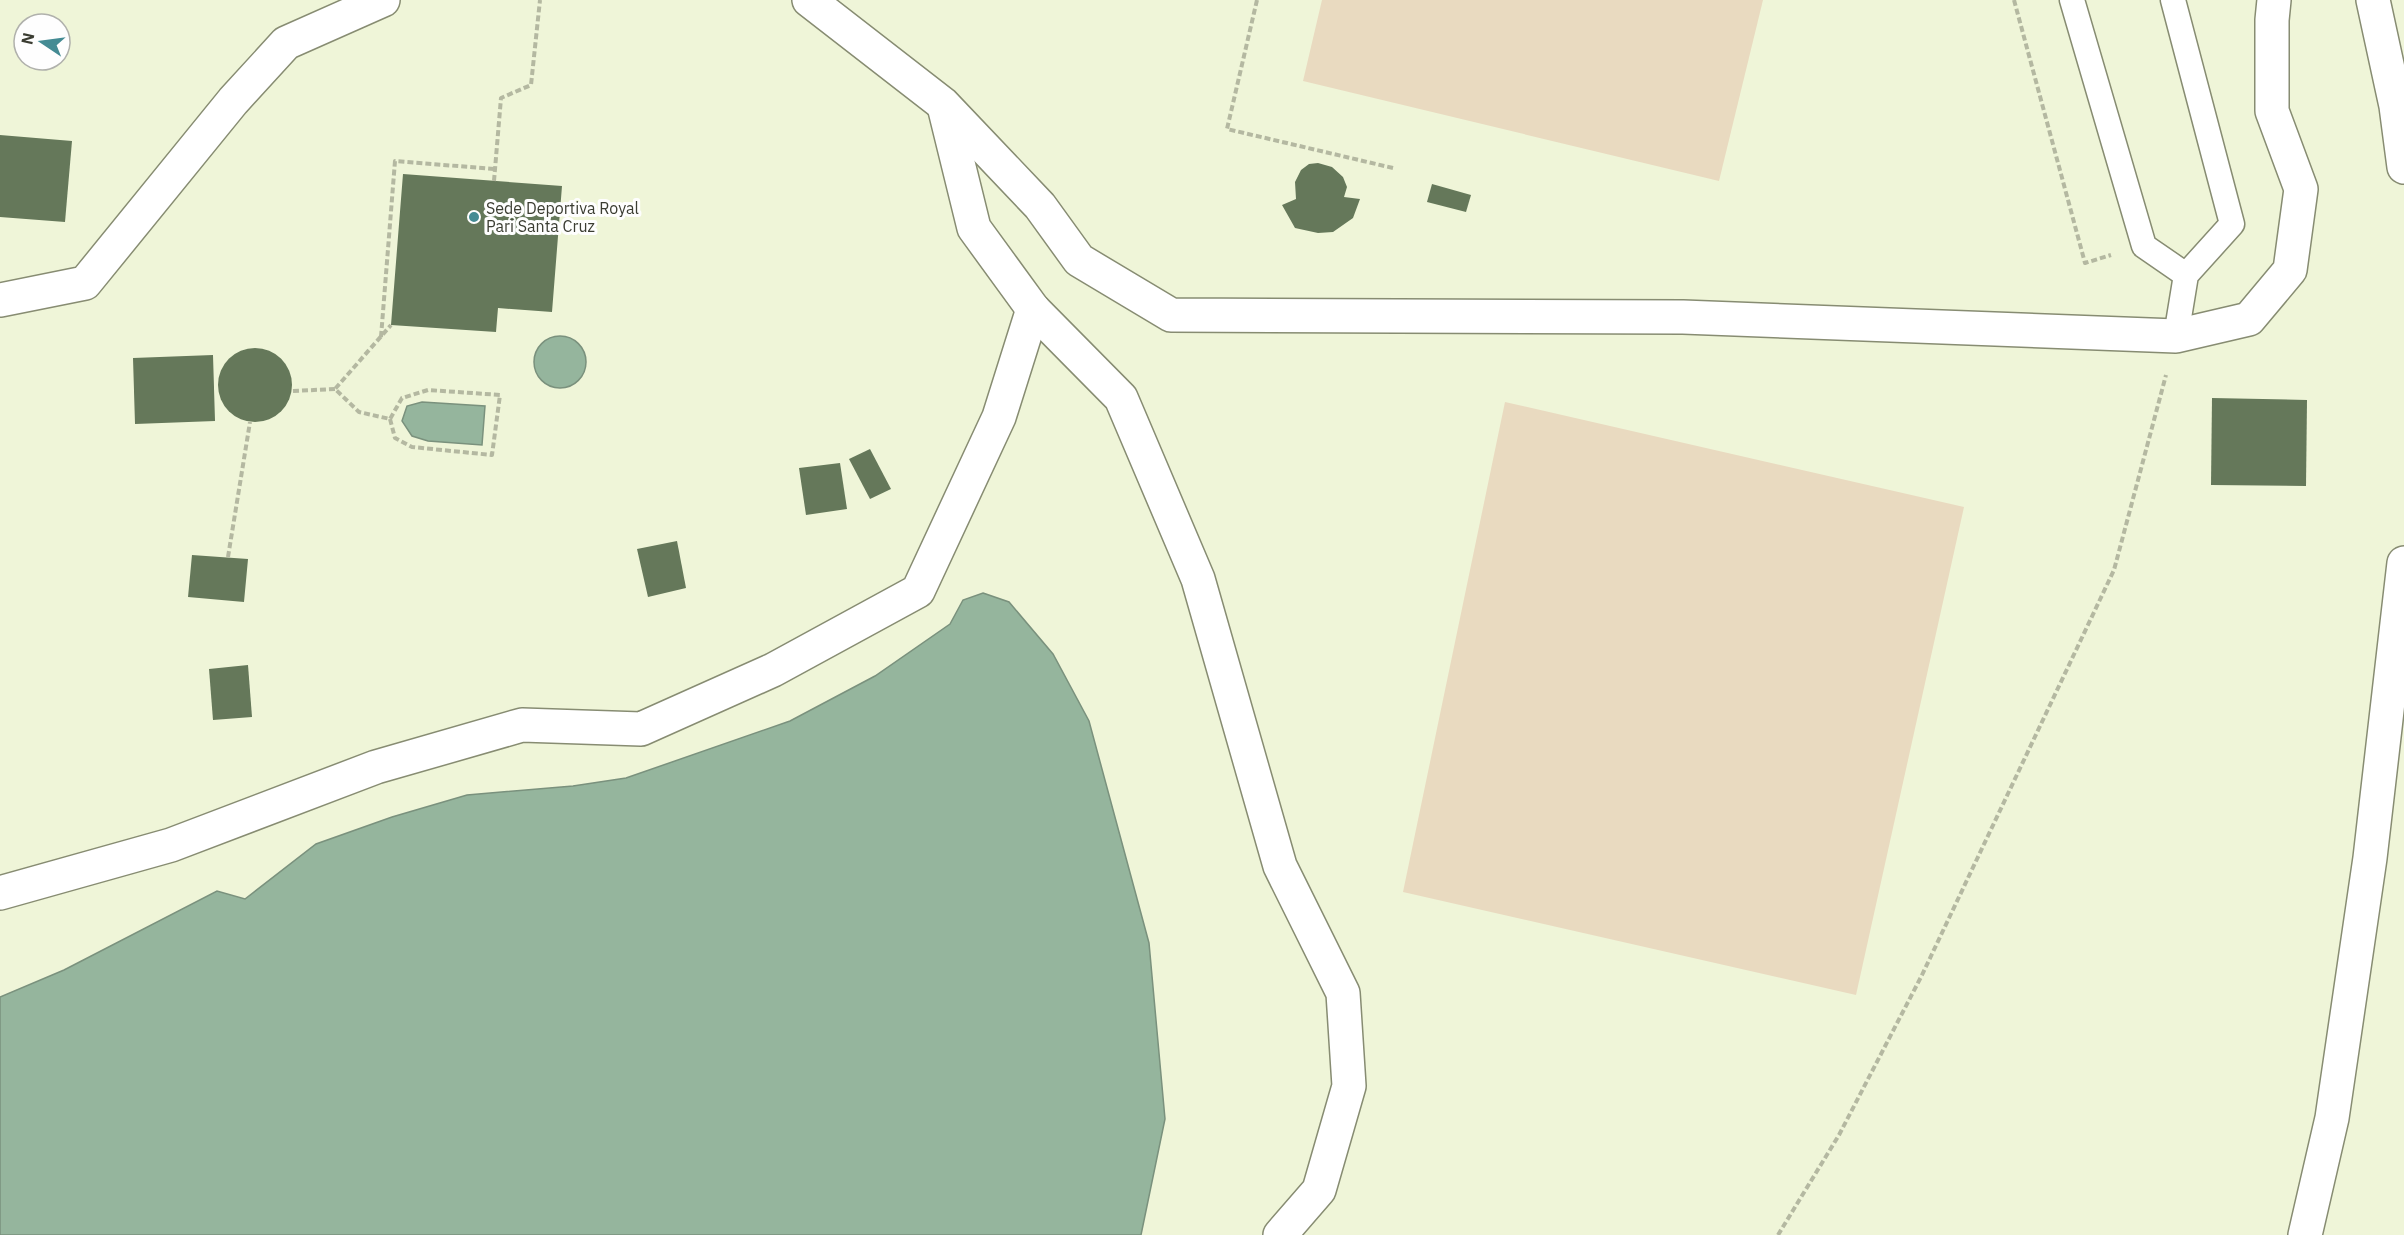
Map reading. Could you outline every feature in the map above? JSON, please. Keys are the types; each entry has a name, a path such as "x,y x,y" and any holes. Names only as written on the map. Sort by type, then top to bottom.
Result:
{"street":[{"path":"0,300 85,283 233,101 286,43 383,0"},
{"path":"809,0 943,104 1040,206 1079,260 1171,315 1683,317 2176,336 2249,319 2290,270 2301,189 2272,111 2274,0"},
{"path":"2373,0 2396,106 2404,167"},
{"path":"943,104 974,228 1033,309 1121,398 1198,579 1280,866 1343,993 1349,1086 1319,1190 1280,1235"},
{"path":"0,893 171,845 376,767 522,725 641,729 773,670 918,591 999,417 1033,309"},
{"path":"2305,1235 2334,1106 2370,858 2404,563"}],"lane":[{"path":"2072,0 2144,246 2186,275"},
{"path":"2173,0 2232,224 2186,275 2176,336"}],"path":[{"path":"494,181 501,98 531,85 540,0"},
{"path":"1257,0 1227,129 1393,168"},
{"path":"381,338 395,161 494,169"},
{"path":"293,391 335,389 391,325"},
{"path":"1778,1235 1839,1135 1922,975 2114,570 2176,336"},
{"path":"335,389 359,412 390,419"},
{"path":"428,390 500,395 492,455 412,447 395,438 390,419 402,398 428,390"},
{"path":"228,557 250,422"}],"shaded area":[{"path":"1322,0 1763,0 1719,181 1303,81"},
{"path":"560,336 574,340 582,348 586,362 582,376 574,384 560,388 546,384 538,376 534,362 538,348 546,340"},
{"path":"422,402 485,406 482,445 428,441 412,436 402,421 407,406"},
{"path":"1505,402 1964,507 1856,995 1403,892"},
{"path":"983,593 1009,602 1053,654 1089,721 1149,943 1165,1119 1141,1235 0,1235 0,997 64,970 217,891 245,899 316,844 392,817 467,795 573,786 626,778 790,721 875,676 950,624 963,600"}],"building":[{"path":"0,135 72,141 65,222 0,217"},
{"path":"1318,163 1332,167 1343,177 1347,187 1344,197 1360,199 1353,218 1333,232 1318,233 1295,228 1282,205 1296,199 1295,182 1301,170 1309,164"},
{"path":"403,174 562,186 552,312 498,308 496,332 391,325"},
{"path":"1432,184 1471,195 1466,212 1427,202"},
{"path":"248,348 262,348 276,354 286,364 292,378 292,392 286,406 276,416 262,422 248,422 234,416 224,406 218,392 218,378 224,364 234,354"},
{"path":"213,355 215,421 135,424 133,358"},
{"path":"2212,398 2307,400 2306,486 2211,485"},
{"path":"870,449 891,489 870,499 849,459"},
{"path":"840,463 847,509 806,515 799,468"},
{"path":"677,541 686,588 648,597 637,549"},
{"path":"192,555 248,559 244,602 188,597"},
{"path":"248,665 252,717 213,720 209,669"}],"place":[{"name":"Sede Deportiva Royal Pari Santa Cruz","path":"474,217"}]}
